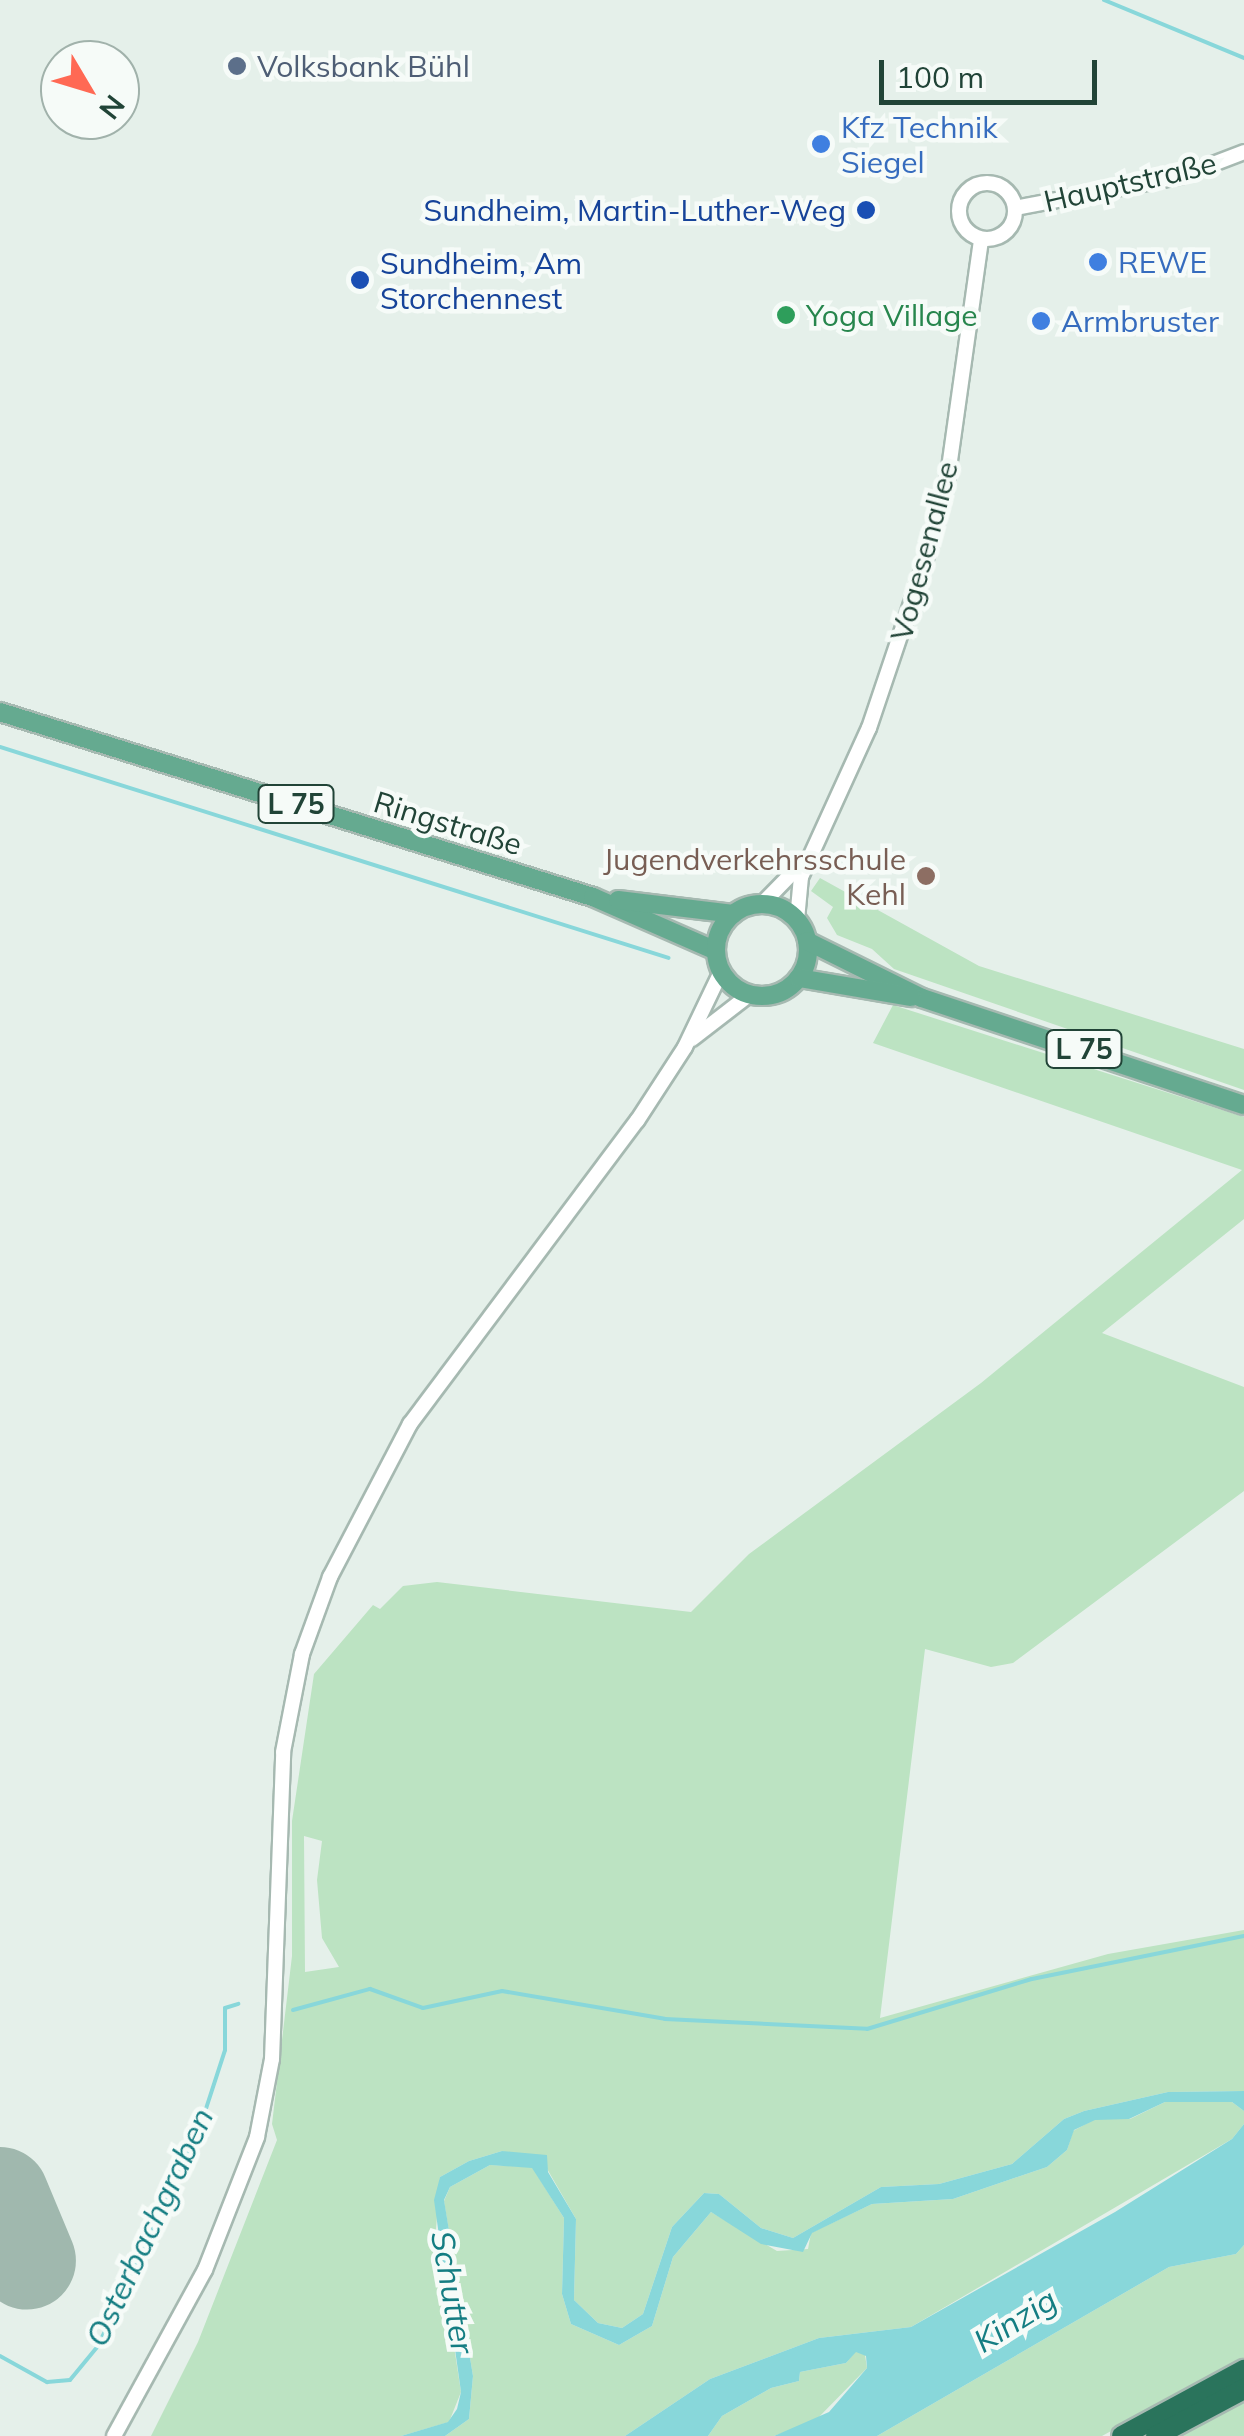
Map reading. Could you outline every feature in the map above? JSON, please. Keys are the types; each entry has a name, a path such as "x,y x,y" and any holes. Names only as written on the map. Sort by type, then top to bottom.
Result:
{"highway":[{"path":"1122,2436 1244,2370"},
{"path":"1156,2436 1244,2389"}],"main road":[{"name":"Ringstraße","path":"0,712 593,896 716,951"},
{"name":"Ringstraße","path":"593,896 734,914"},
{"path":"762,904 796,920 807,940 799,978 782,992 749,994 721,972 716,951 734,914 762,904"},
{"name":"L 75","path":"807,940 922,998 1244,1105"},
{"name":"L 75","path":"799,978 875,996 922,998"}],"street":[{"name":"Hauptstraße","path":"1015,208 1152,184 1244,152"},
{"path":"997,185 1015,208 1003,235 981,239 959,218 966,192 997,185"},
{"name":"Vogesenallee","path":"762,904 788,883 812,848 869,728 929,550 948,475 981,239"},
{"name":"Vogesenallee","path":"796,920 812,848"},
{"path":"114,2436 205,2270 257,2137 272,2059 283,1752 302,1654 330,1577 410,1424 684,1047 721,972"},
{"path":"684,1047 749,994"}],"green space":[{"path":"820,878 979,966 1244,1049 1244,1090 894,969 872,949 837,935 827,918 833,907 811,891"},
{"path":"893,1005 1244,1117 1244,1219 1102,1333 1244,1387 1244,1491 1013,1663 991,1667 925,1649 880,2018 1108,1954 1244,1930 1244,2091 1168,2092 1084,2111 1064,2119 1012,2164 939,2184 881,2187 793,2238 761,2228 719,2194 704,2193 672,2227 643,2314 622,2328 598,2323 574,2300 576,2219 546,2167 502,2151 469,2161 440,2177 436,2229 461,2392 449,2422 401,2436 151,2436 198,2342 277,2140 272,2124 292,1956 292,1821 314,1674 373,1605 380,1609 403,1586 437,1582 691,1612 749,1554 981,1383 1242,1170 873,1043","holes":["304,1836 322,1841 317,1880 322,1938 339,1967 305,1972"]},
{"path":"1165,2102 1232,2102 1244,2111 1244,2124 1232,2139 911,2327 819,2338 710,2379 625,2436 445,2436 469,2419 473,2376 444,2201 450,2187 490,2165 532,2167 564,2218 562,2294 571,2324 619,2345 652,2326 673,2257 711,2212 777,2251 808,2249 811,2233 872,2204 953,2199 1047,2167 1067,2150 1073,2131 1095,2119 1130,2119"},
{"path":"1244,2245 1244,2358 1102,2436 877,2436 1169,2267 1236,2254"},
{"path":"856,2351 865,2355 867,2368 815,2421 774,2436 708,2436 722,2416 771,2388 799,2381 800,2372 846,2363"},
{"path":"1244,2400 1244,2436 1176,2436"}],"water":[{"name":"Schutter","path":"1244,2091 1244,2111 1232,2102 1165,2102 1129,2119 1095,2120 1074,2130 1067,2150 1047,2167 953,2199 872,2204 812,2233 803,2252 761,2244 711,2212 673,2257 652,2326 619,2345 571,2324 562,2294 564,2218 532,2168 490,2165 450,2187 444,2200 473,2376 469,2419 445,2436 401,2436 448,2422 457,2409 461,2392 434,2200 440,2177 469,2161 502,2151 547,2155 548,2172 576,2219 574,2300 598,2323 622,2328 643,2314 672,2227 704,2193 719,2194 761,2228 793,2238 881,2187 939,2184 1012,2164 1064,2119 1084,2111 1168,2092"},
{"name":"Kinzig","path":"1244,2124 1244,2245 1236,2254 1169,2267 877,2436 774,2436 829,2412 867,2368 866,2356 856,2352 846,2363 800,2372 799,2381 771,2388 722,2416 708,2436 625,2436 710,2379 819,2338 911,2327 1115,2212 1232,2139"}],"waterway":[{"path":"1104,0 1244,58"},
{"path":"0,747 669,958"},
{"path":"293,2010 370,1989 423,2008 502,1991 665,2019 867,2029 1032,1979 1244,1936"},
{"name":"Osterbachgraben","path":"0,2356 47,2382 70,2380 98,2346 201,2124 225,2050 225,2008 238,2004"}],"runway":[{"path":"0,2196 27,2261"}],"place":[{"name":"Volksbank Bühl","path":"237,66"},
{"name":"Kfz Technik Siegel","path":"821,144"},
{"name":"Sundheim, Martin-Luther-Weg","path":"866,210"},
{"name":"REWE","path":"1098,262"},
{"name":"Sundheim, Am Storchennest","path":"360,280"},
{"name":"Yoga Village","path":"786,315"},
{"name":"Armbruster","path":"1041,321"},
{"name":"Jugendverkehrsschule Kehl","path":"926,876"}]}
